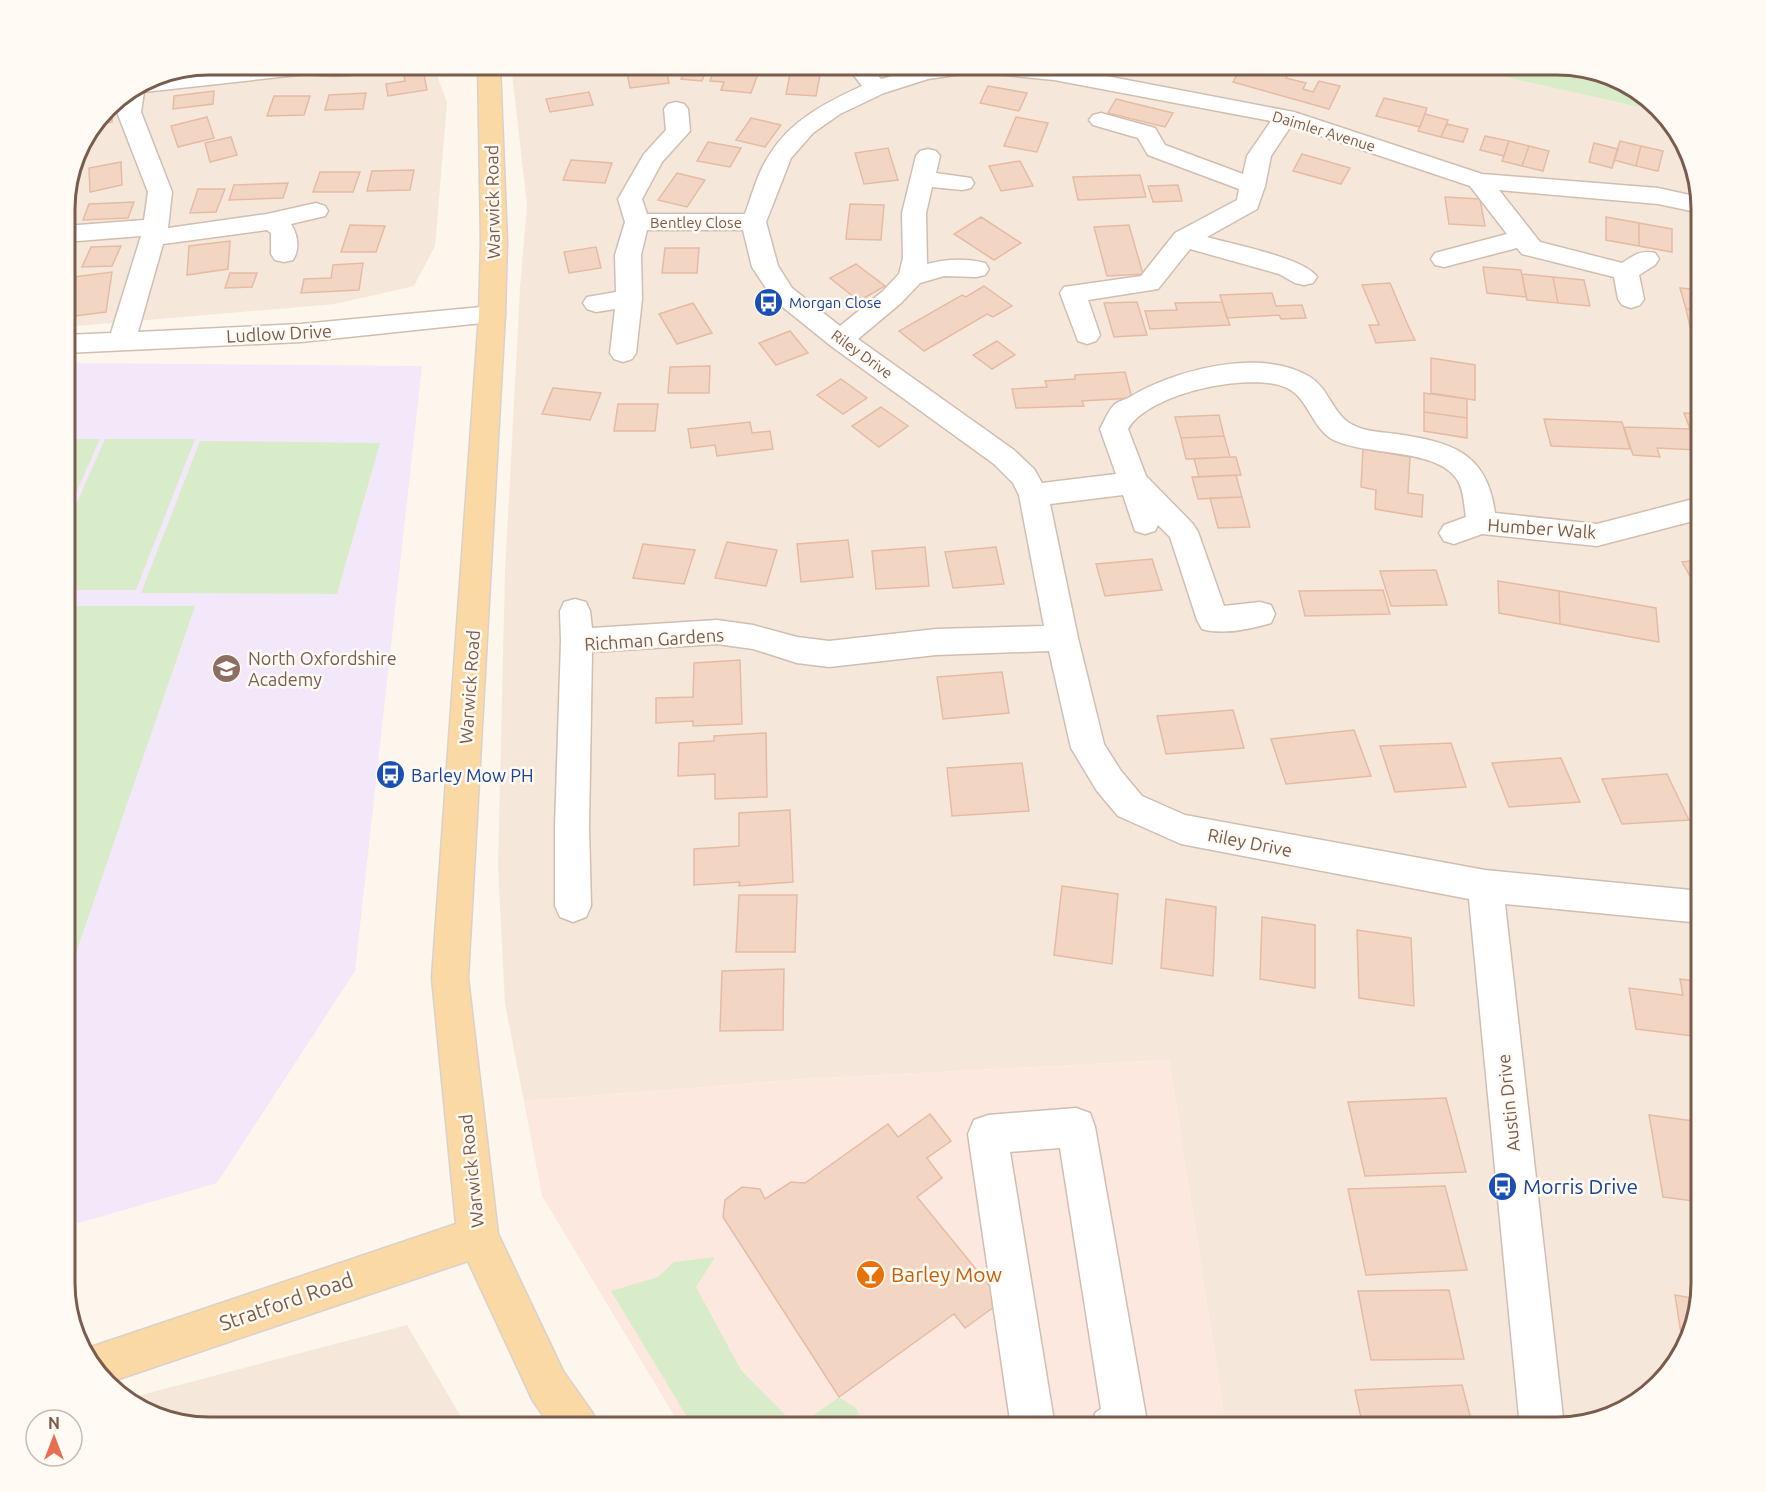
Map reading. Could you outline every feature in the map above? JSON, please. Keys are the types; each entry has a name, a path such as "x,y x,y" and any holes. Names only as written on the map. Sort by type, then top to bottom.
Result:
{"main road":[{"name":"Warwick Road","path":"489,75 494,242 492,315 450,978 478,1237 548,1386 570,1417"},
{"name":"Stratford Road","path":"102,1363 478,1237"}],"street":[{"path":"164,83 236,75"},
{"path":"754,222 780,156 805,128 832,110 876,88 866,75"},
{"name":"Daimler Avenue","path":"876,88 918,75"},
{"name":"Daimler Avenue","path":"1065,75 1286,117 1479,181 1658,196 1691,203"},
{"path":"122,339 154,232 160,192 129,111 131,101"},
{"name":"Bentley Close","path":"623,353 629,299 628,255 637,222 630,199 652,159 678,130 676,109"},
{"path":"1087,335 1073,293 1149,284 1184,239 1248,204 1259,156 1286,117"},
{"path":"1101,120 1147,133 1156,150 1252,186"},
{"path":"840,340 892,297 911,276 916,258 914,213 925,167 962,183"},
{"path":"1479,181 1531,248 1636,265 1631,299"},
{"path":"75,234 154,232 266,222 316,211"},
{"path":"266,222 281,226 285,234 284,254"},
{"name":"Bentley Close","path":"637,222 754,222"},
{"name":"Riley Drive","path":"754,222 765,267 783,294 840,340 1004,457 1024,476 1034,495 1062,638 1088,748 1109,781 1130,806 1181,829 1485,886 1691,906"},
{"path":"1444,259 1523,238"},
{"path":"1184,239 1288,268 1304,276"},
{"path":"911,276 944,268 976,269"},
{"path":"596,303 629,299"},
{"name":"Ludlow Drive","path":"75,343 122,339 301,333 492,315"},
{"path":"1145,523 1134,483 1114,429 1124,413 1178,385 1219,377 1269,375 1297,381 1305,387 1314,395 1325,418 1334,428 1346,434 1366,440 1423,449 1459,464 1469,474 1478,495 1481,523"},
{"path":"1034,495 1134,483"},
{"path":"1134,483 1183,532 1213,620 1260,614"},
{"name":"Humber Walk","path":"1454,534 1481,523 1597,535 1691,511"},
{"name":"Richman Gardens","path":"573,906 572,827 576,626 717,632 753,637 797,650 829,654 936,642 1062,638"},
{"name":"Austin Drive","path":"1485,886 1541,1417"},
{"path":"1032,1417 988,1134 1076,1127 1124,1417"}],"shaded area":[{"path":"437,75 447,102 435,246 414,286 335,304 75,326 76,192 85,158 98,135 114,114 150,89 166,82 192,76"},
{"path":"512,75 1496,75 1646,109 1658,121 1681,158 1691,200 1691,1292 1681,1334 1673,1350 1652,1378 1616,1403 1600,1410 1574,1416 1224,1417 1169,1060 804,1079 524,1101 505,1004 498,867 505,572 520,289 527,205"},
{"name":"North Oxfordshire Academy","path":"75,363 422,366 355,971 217,1183 75,1224"},
{"path":"1169,1060 1224,1417 675,1417 542,1196 524,1101 804,1079"},
{"path":"407,1325 461,1417 192,1416 166,1410 138,1396"}],"green space":[{"path":"1496,75 1566,75 1583,78 1608,85 1646,109"},
{"path":"75,439 100,439 75,495"},
{"path":"105,439 195,439 136,590 75,590 75,507"},
{"path":"200,441 380,443 337,594 141,593"},
{"path":"75,606 195,606 75,956"},
{"path":"715,1257 696,1287 741,1370 787,1417 687,1417 611,1291 658,1277 674,1262"},
{"path":"839,1397 856,1408 860,1417 811,1417"}],"building":[{"path":"404,75 424,75 427,90 388,96 386,84 405,81"},
{"path":"627,75 667,75 669,83 630,88"},
{"path":"683,75 704,75 702,81 681,79"},
{"path":"712,75 758,75 751,93 721,90 724,82 710,81"},
{"path":"790,75 820,75 816,96 786,94"},
{"path":"1237,75 1287,75 1286,78 1306,83 1303,89 1313,92 1319,81 1340,86 1329,109 1233,82"},
{"path":"988,86 1027,93 1019,111 980,103"},
{"path":"214,91 213,104 173,109 174,96"},
{"path":"589,92 593,105 550,112 546,99"},
{"path":"366,93 363,109 325,110 329,95"},
{"path":"274,96 310,96 304,115 267,116"},
{"path":"1384,98 1427,108 1420,127 1376,116"},
{"path":"1116,99 1173,113 1165,127 1108,113"},
{"path":"1425,114 1448,120 1441,137 1418,131"},
{"path":"207,117 214,138 178,147 171,126"},
{"path":"1016,117 1048,123 1037,152 1004,146"},
{"path":"751,118 781,125 765,147 736,140"},
{"path":"1447,124 1468,129 1463,142 1441,137"},
{"path":"1485,136 1509,141 1504,156 1480,150"},
{"path":"231,137 237,155 210,162 205,143"},
{"path":"1509,141 1529,146 1522,166 1502,161"},
{"path":"1620,141 1641,146 1636,166 1614,160"},
{"path":"708,142 741,148 730,167 697,161"},
{"path":"1594,143 1618,149 1612,168 1589,162"},
{"path":"1529,146 1549,151 1543,171 1522,166"},
{"path":"1641,146 1663,151 1658,171 1636,166"},
{"path":"888,148 898,180 864,184 855,153"},
{"path":"1302,154 1350,168 1341,184 1293,171"},
{"path":"571,160 612,163 605,183 563,180"},
{"path":"1020,161 1033,186 1001,191 989,166"},
{"path":"121,162 122,185 90,192 89,168"},
{"path":"414,170 410,190 367,191 372,171"},
{"path":"320,172 360,172 353,192 313,192"},
{"path":"677,173 705,180 687,207 658,200"},
{"path":"1140,175 1146,197 1078,200 1073,177"},
{"path":"288,183 283,198 229,200 234,185"},
{"path":"1178,185 1182,201 1153,202 1148,186"},
{"path":"198,189 225,189 216,212 190,213"},
{"path":"1445,197 1480,199 1485,226 1449,224"},
{"path":"134,202 128,218 83,220 89,204"},
{"path":"850,204 884,205 881,240 846,239"},
{"path":"981,217 1021,243 994,260 954,234"},
{"path":"1606,217 1639,223 1639,246 1606,240"},
{"path":"1639,223 1672,229 1672,252 1639,246"},
{"path":"350,225 385,226 376,252 341,252"},
{"path":"1129,225 1143,274 1107,276 1094,227"},
{"path":"230,241 228,269 187,275 189,246"},
{"path":"121,246 112,266 82,267 91,247"},
{"path":"596,247 601,268 569,273 564,252"},
{"path":"665,248 699,248 697,273 662,273"},
{"path":"363,263 359,290 301,293 304,279 331,278 333,265"},
{"path":"856,264 885,286 859,301 830,278"},
{"path":"1483,267 1521,270 1526,297 1487,293"},
{"path":"112,272 106,312 75,316 75,277"},
{"path":"230,273 257,273 252,287 225,288"},
{"path":"1522,274 1553,277 1558,303 1527,300"},
{"path":"1553,277 1584,280 1590,306 1558,303"},
{"path":"1390,283 1415,340 1376,343 1369,325 1379,325 1362,285"},
{"path":"984,286 1012,306 993,317 987,314 924,351 899,331 962,295 966,297"},
{"path":"1680,288 1691,289 1691,310 1686,309"},
{"path":"1272,293 1276,306 1302,305 1306,318 1281,319 1279,315 1227,318 1220,295"},
{"path":"1137,302 1147,335 1114,337 1104,303"},
{"path":"1222,302 1230,325 1150,329 1145,311 1177,310 1175,303"},
{"path":"693,303 712,333 677,344 659,314"},
{"path":"1686,309 1691,310 1691,331"},
{"path":"790,331 808,353 776,365 759,343"},
{"path":"997,341 1015,355 992,369 973,355"},
{"path":"1431,358 1475,365 1475,400 1431,393"},
{"path":"710,366 709,393 668,393 670,367"},
{"path":"1125,372 1132,398 1082,401 1084,406 1016,408 1012,389 1047,387 1045,381 1075,379 1075,375"},
{"path":"841,379 867,398 843,414 817,395"},
{"path":"553,388 601,393 590,420 542,414"},
{"path":"1424,393 1467,399 1467,418 1424,412"},
{"path":"618,404 658,404 655,431 614,431"},
{"path":"881,407 908,426 879,447 852,426"},
{"path":"1424,412 1467,418 1467,438 1424,431"},
{"path":"1684,413 1691,413 1691,431"},
{"path":"1219,415 1224,436 1181,438 1175,417"},
{"path":"1544,419 1622,422 1630,449 1551,446"},
{"path":"750,422 752,433 770,431 773,449 717,456 715,445 691,448 688,429"},
{"path":"1624,427 1690,429 1691,450 1657,448 1660,457 1633,455"},
{"path":"1224,436 1230,457 1186,459 1181,438"},
{"path":"1363,449 1410,457 1408,493 1423,495 1422,517 1375,509 1376,490 1361,487"},
{"path":"1236,457 1241,475 1199,477 1194,459"},
{"path":"1236,475 1242,497 1198,499 1192,477"},
{"path":"1242,497 1250,527 1218,528 1210,498"},
{"path":"848,540 853,577 801,582 797,544"},
{"path":"727,542 777,550 766,586 715,578"},
{"path":"643,544 695,550 684,584 633,578"},
{"path":"925,547 929,586 876,589 872,551"},
{"path":"996,547 1004,584 953,588 945,552"},
{"path":"1152,559 1162,590 1105,596 1096,564"},
{"path":"1691,561 1691,578 1682,562"},
{"path":"1436,570 1447,605 1391,606 1380,571"},
{"path":"1498,581 1559,591 1560,624 1499,613"},
{"path":"1383,590 1390,614 1305,616 1299,591"},
{"path":"1559,591 1656,608 1659,642 1560,624"},
{"path":"740,660 742,724 693,726 693,721 656,723 656,698 693,697 694,663"},
{"path":"1002,672 1009,713 943,719 937,677"},
{"path":"1233,710 1244,748 1166,754 1157,716"},
{"path":"1354,730 1371,776 1286,784 1271,739"},
{"path":"766,733 767,797 715,799 715,774 678,776 679,743 714,741 714,736"},
{"path":"1451,743 1466,787 1395,792 1380,746"},
{"path":"1561,758 1580,802 1509,807 1492,763"},
{"path":"1022,763 1029,811 952,816 947,768"},
{"path":"1667,774 1689,820 1622,824 1602,779"},
{"path":"790,810 793,882 739,886 740,882 694,885 694,849 739,846 739,813"},
{"path":"1062,886 1118,894 1112,964 1054,955"},
{"path":"739,895 797,895 795,952 736,952"},
{"path":"1166,899 1216,907 1213,976 1161,968"},
{"path":"1262,917 1315,925 1315,988 1260,979"},
{"path":"1357,930 1411,938 1414,1006 1359,998"},
{"path":"784,969 783,1030 720,1031 722,971"},
{"path":"1680,979 1691,981 1691,1036 1636,1029 1629,988 1683,995"},
{"path":"1446,1098 1466,1172 1365,1176 1348,1102"},
{"name":"Barley Mow","path":"930,1114 951,1141 927,1158 942,1178 917,1197 1002,1301 965,1328 954,1314 839,1397 723,1217 725,1200 742,1187 760,1189 765,1199 791,1182 805,1183 888,1124 898,1137"},
{"path":"1649,1115 1691,1121 1691,1201 1663,1197"},
{"path":"1445,1186 1467,1270 1366,1275 1348,1189"},
{"path":"1449,1290 1464,1359 1371,1360 1358,1291"},
{"path":"1675,1295 1690,1298 1681,1334"},
{"path":"1462,1385 1470,1417 1361,1417 1355,1390"}],"place":[{"name":"Morgan Close","path":"768,302"},
{"name":"North Oxfordshire Academy","path":"227,668"},
{"name":"Barley Mow PH","path":"390,775"},
{"name":"Morris Drive","path":"1502,1186"},
{"name":"Barley Mow","path":"870,1274"}]}
